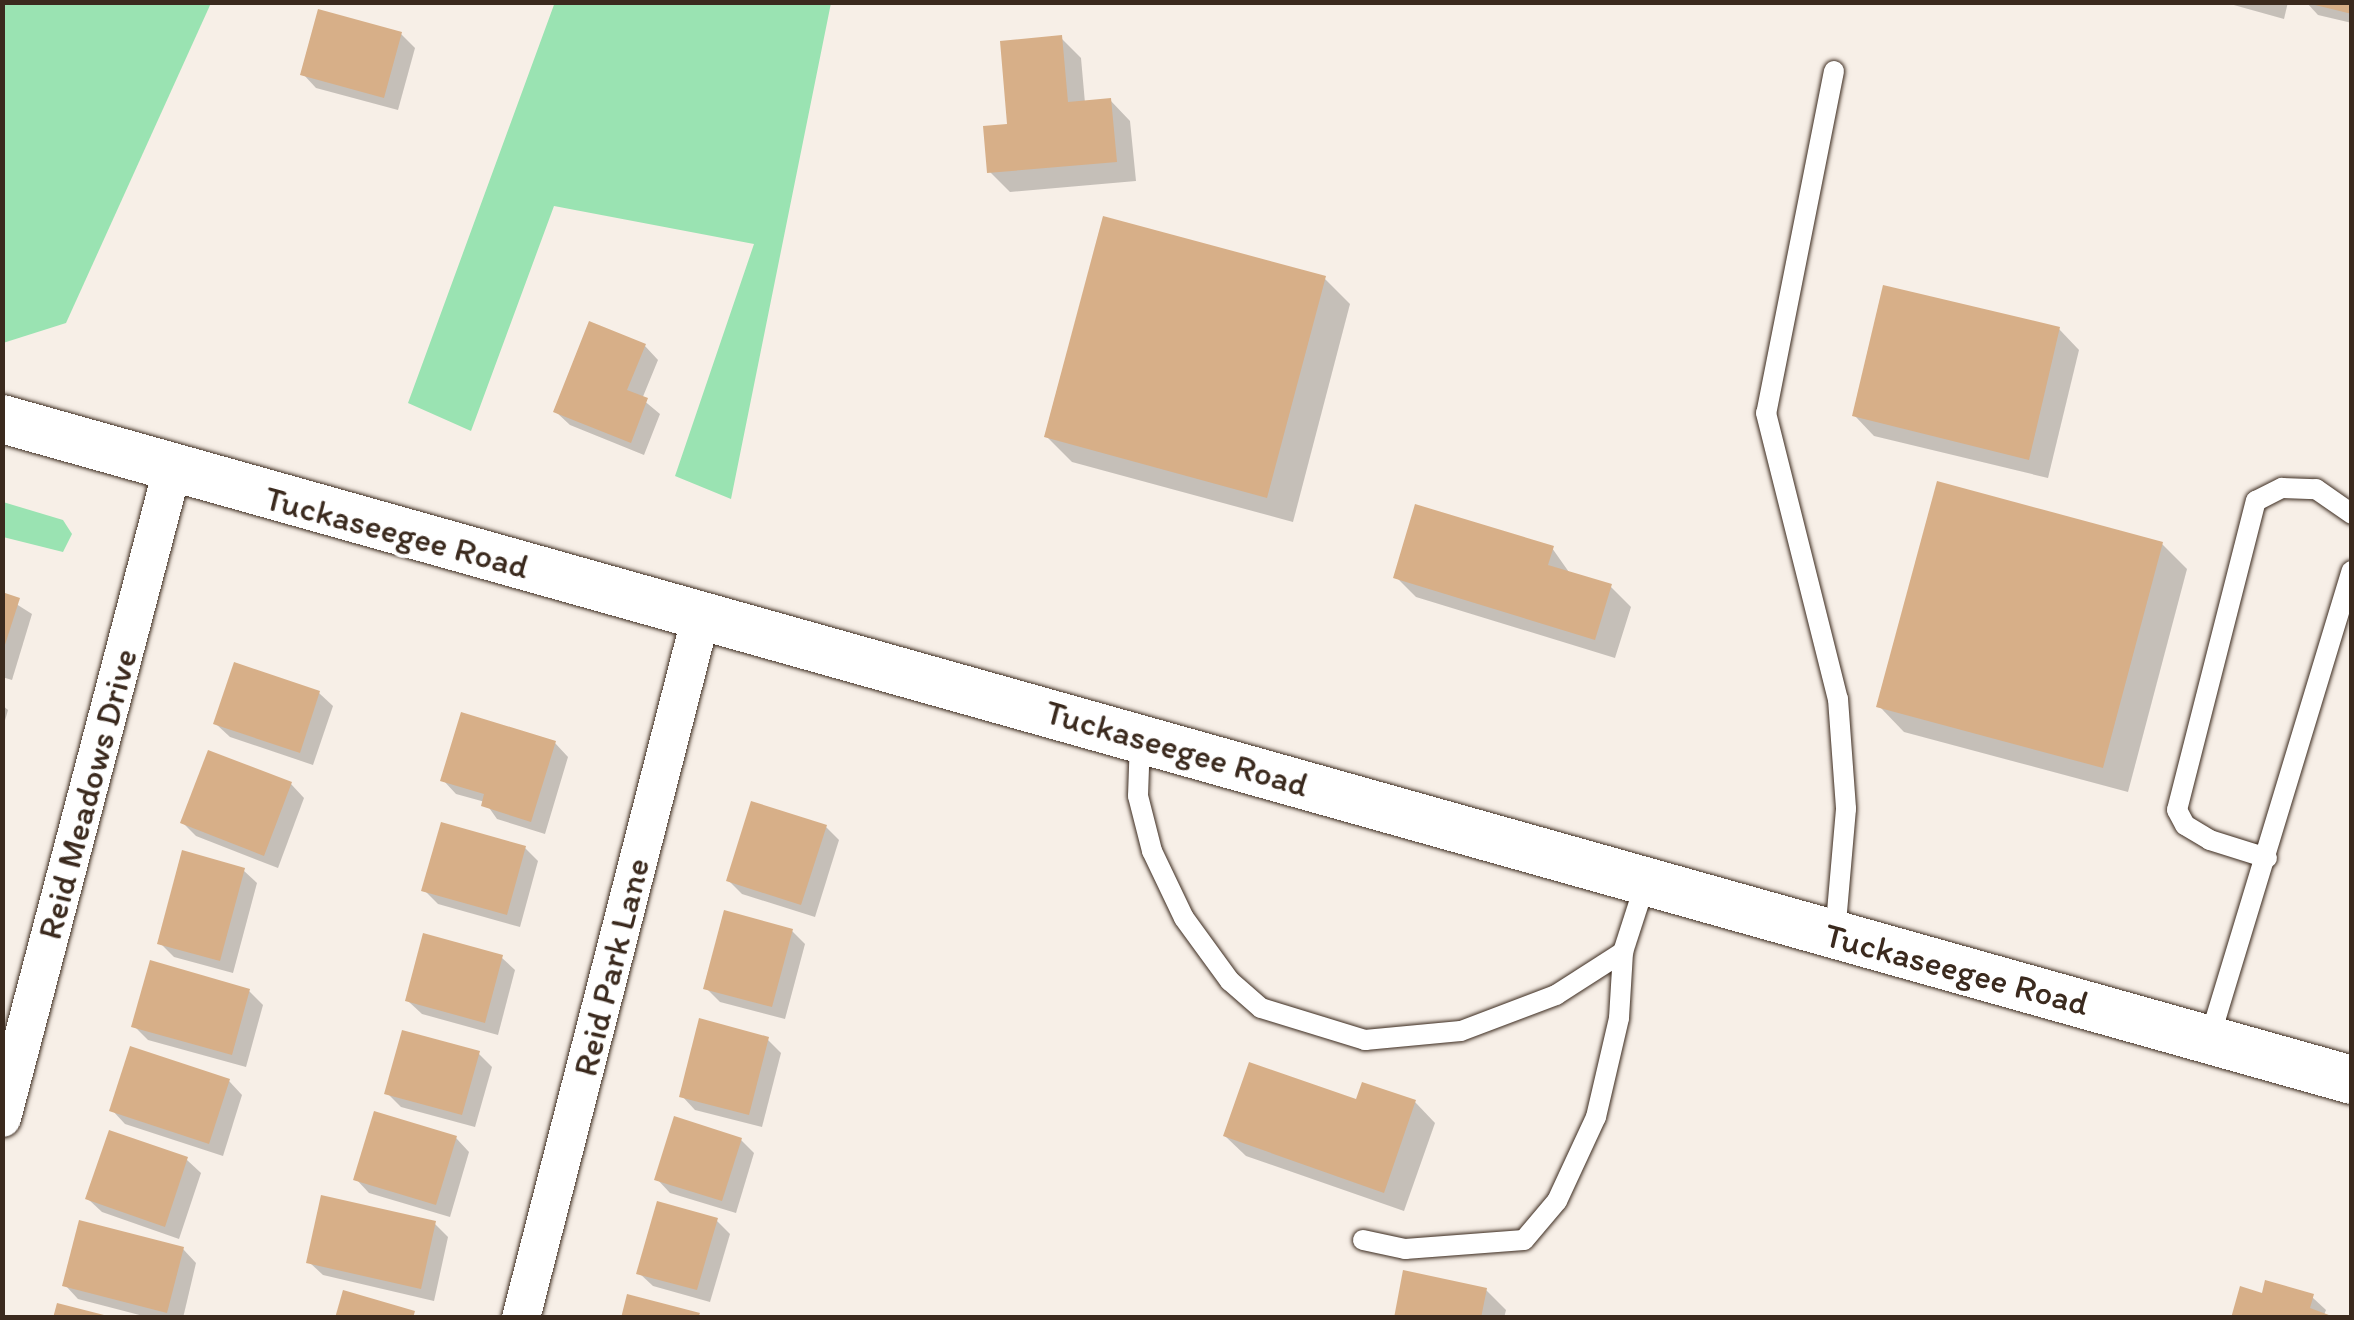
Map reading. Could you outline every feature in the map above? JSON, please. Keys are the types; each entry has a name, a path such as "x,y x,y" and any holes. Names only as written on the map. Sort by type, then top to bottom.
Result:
{"street":[{"name":"Tuckaseegee Road","path":"2,419 172,470 1140,738 1835,936 2210,1037 2352,1080"},
{"name":"Reid Meadows Drive","path":"2,1118 172,470"},
{"name":"Reid Park Lane","path":"521,1318 702,616"}],"lane":[{"path":"1834,71 1766,413 1838,698 1846,809 1835,936"},
{"path":"2267,858 2210,840 2185,825 2177,810 2256,500 2282,488 2316,489 2352,514"},
{"path":"2210,1037 2352,571"},
{"path":"1140,738 1138,796 1152,851 1184,918 1230,980 1261,1008 1365,1040 1461,1031 1556,995 1623,952"},
{"path":"1363,1240 1405,1249 1524,1240 1558,1201 1596,1117 1618,1018 1623,952 1646,881"}],"green space":[{"path":"3,2 211,3 66,323 3,343"},
{"path":"555,2 831,3 731,499 675,476 754,244 554,206 471,431 408,403"},
{"path":"3,502 63,520 72,534 63,552 3,537"}],"building":[{"path":"2352,2 2352,14 2311,4"},
{"path":"318,9 402,32 384,98 300,75"},
{"path":"1062,35 1068,102 1111,98 1117,162 987,173 983,126 1007,124 1000,41"},
{"path":"1103,216 1326,276 1267,498 1044,437"},
{"path":"1883,285 2060,327 2029,460 1852,416"},
{"path":"589,321 646,344 627,390 648,398 631,443 553,412"},
{"path":"1937,481 2163,542 2103,768 1876,707"},
{"path":"1415,504 1554,546 1548,565 1612,584 1595,640 1393,578"},
{"path":"2,592 20,598 3,651 2,651"},
{"path":"234,662 320,691 300,753 213,724"},
{"path":"461,712 556,741 531,822 481,806 484,794 440,781"},
{"path":"208,750 292,782 264,856 180,823"},
{"path":"751,801 827,825 801,905 726,881"},
{"path":"441,822 526,846 507,915 421,891"},
{"path":"182,850 245,868 220,961 157,944"},
{"path":"724,910 793,929 772,1007 703,989"},
{"path":"423,933 503,955 485,1023 405,1001"},
{"path":"150,960 250,989 232,1055 131,1027"},
{"path":"699,1018 769,1037 749,1115 679,1097"},
{"path":"402,1030 480,1051 462,1115 384,1094"},
{"path":"130,1046 230,1079 209,1144 109,1111"},
{"path":"1249,1062 1356,1099 1362,1082 1416,1100 1384,1193 1223,1136"},
{"path":"374,1111 457,1136 436,1205 353,1180"},
{"path":"674,1116 742,1138 722,1201 654,1180"},
{"path":"109,1130 188,1157 165,1227 85,1199"},
{"path":"321,1195 436,1221 421,1289 306,1263"},
{"path":"657,1201 718,1218 697,1290 636,1274"},
{"path":"79,1220 184,1247 167,1313 62,1286"},
{"path":"1403,1270 1487,1288 1481,1318 1394,1318"},
{"path":"2265,1280 2314,1294 2310,1308 2337,1318 2231,1318 2240,1286 2262,1293"},
{"path":"343,1290 415,1311 413,1318 335,1318"},
{"path":"627,1294 700,1313 698,1318 621,1318"},
{"path":"57,1303 108,1316 53,1318"}]}
